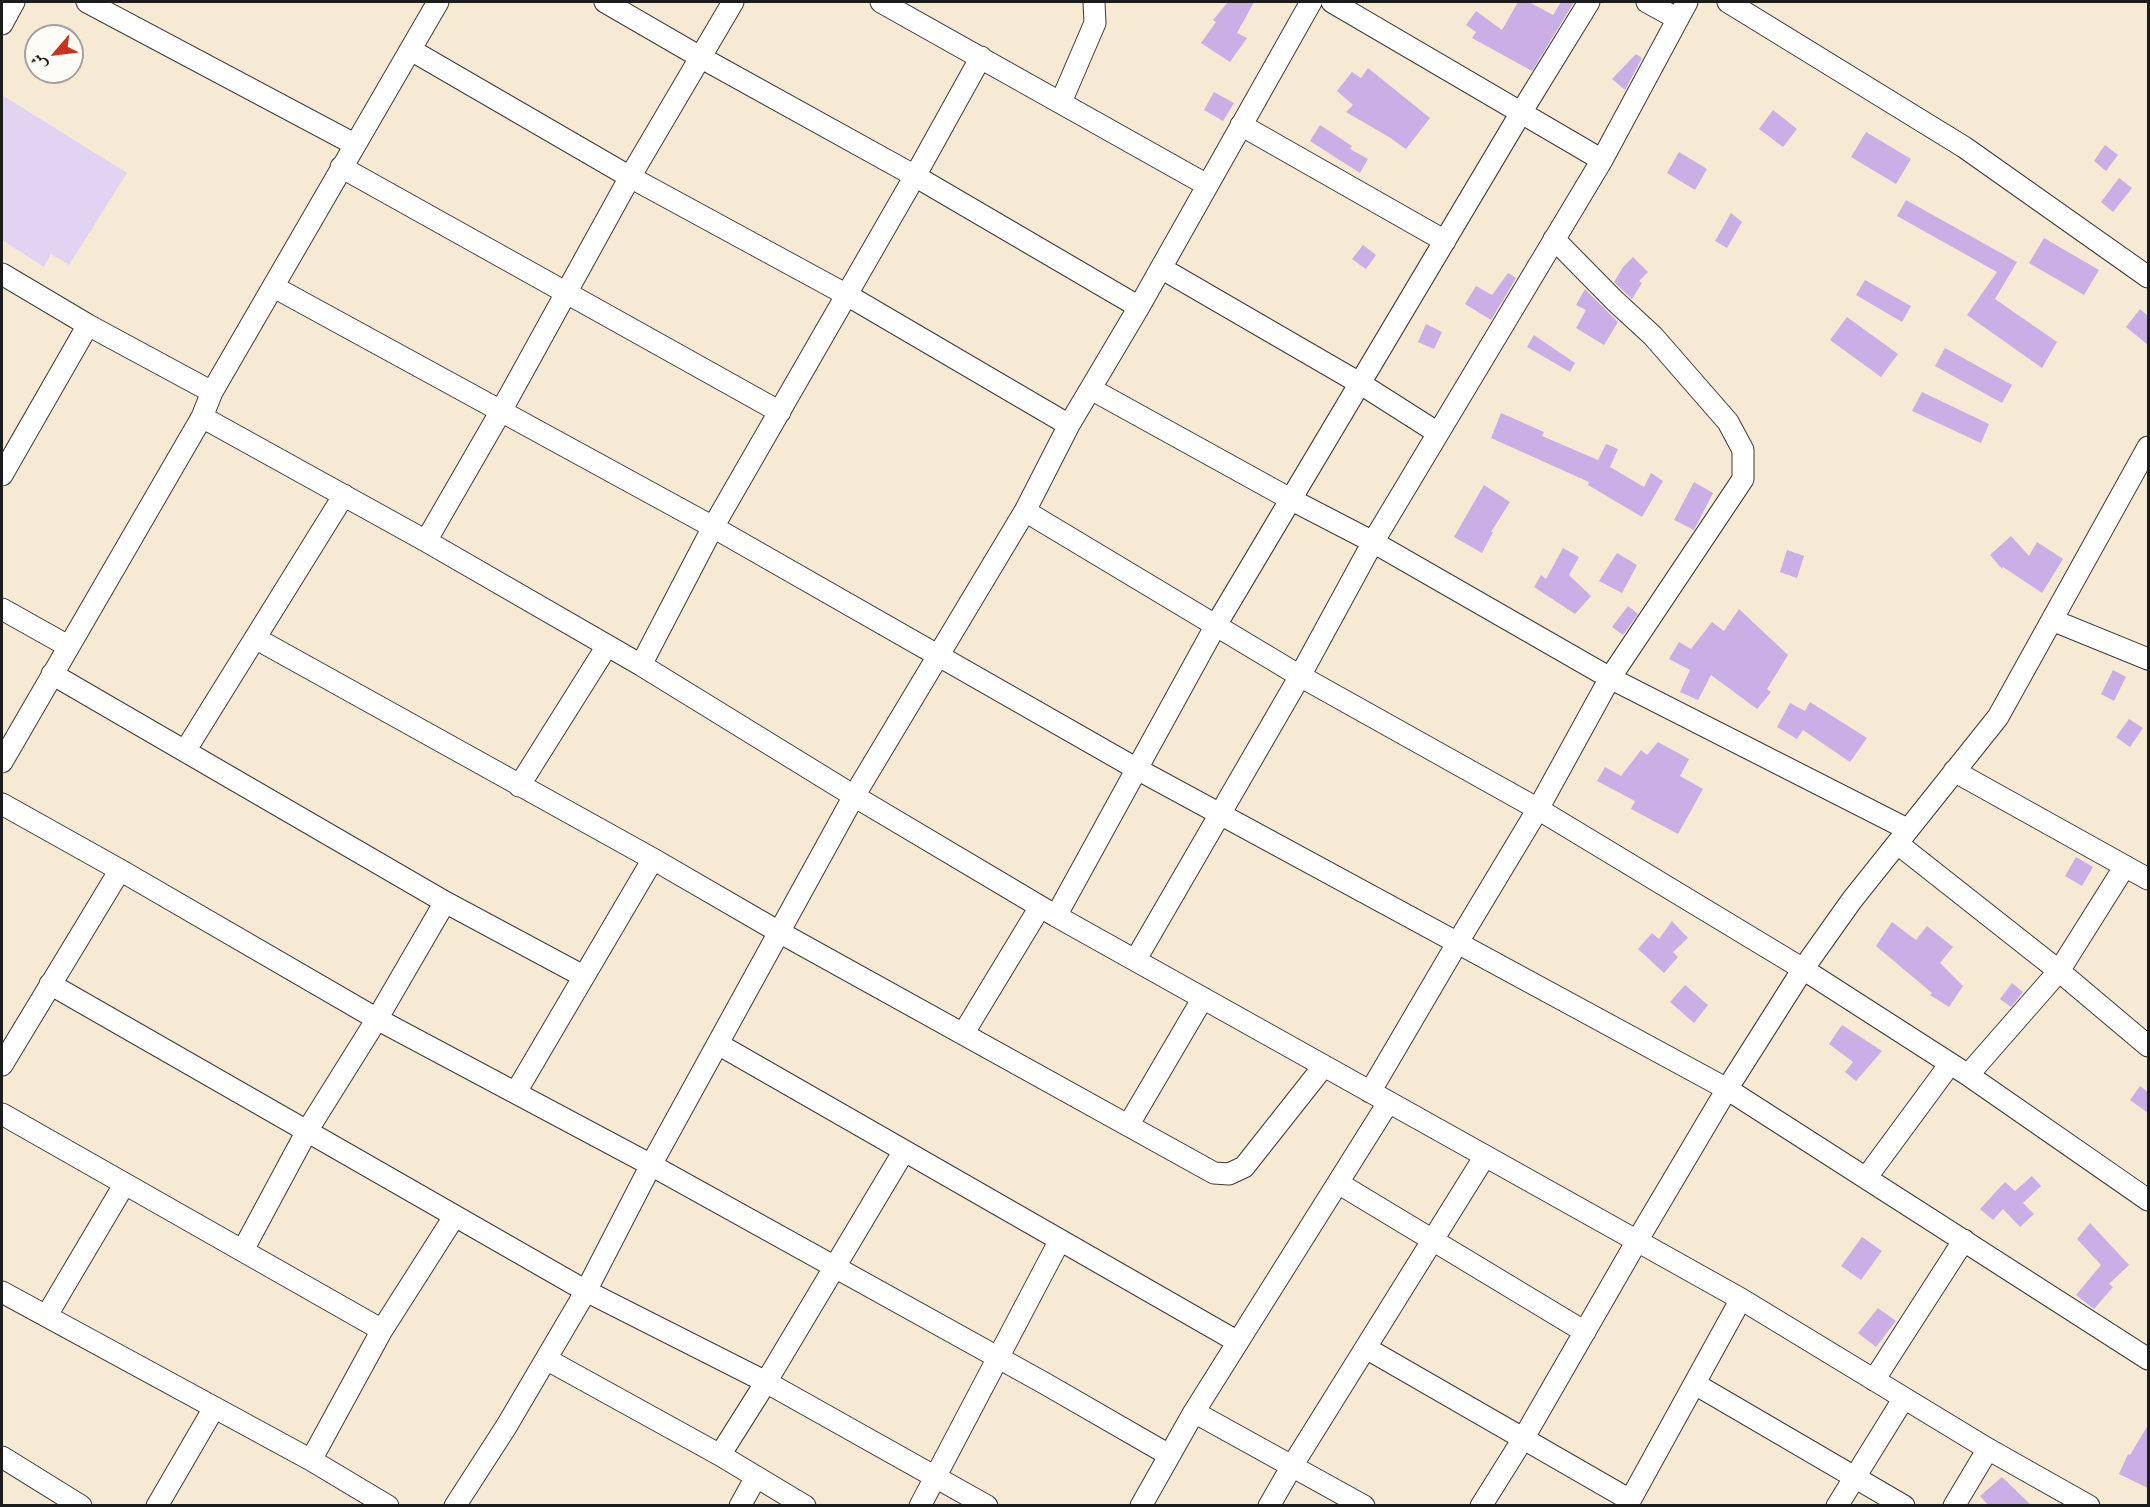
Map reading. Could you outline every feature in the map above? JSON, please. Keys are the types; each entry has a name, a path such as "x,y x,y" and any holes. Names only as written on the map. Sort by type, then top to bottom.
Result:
{"street":[{"path":"2,24 14,2"},
{"path":"87,2 354,144"},
{"path":"2,762 202,417 212,392 354,144 438,2"},
{"path":"604,2 915,176 1139,307"},
{"path":"426,541 501,411 630,177 733,2"},
{"path":"881,2 1207,185"},
{"path":"1061,102 1095,23 1094,2"},
{"path":"455,1506 506,1427 585,1291 854,796 1025,511 1069,425 1139,307 1311,2"},
{"path":"1332,2 1522,111 1602,160"},
{"path":"963,1034 1048,912 1137,769 1216,626 1589,2"},
{"path":"1136,959 1300,676 1373,542 1602,160 1682,10 1647,2"},
{"path":"1728,2 1964,147 2148,277"},
{"path":"411,50 630,177 847,295 1069,425"},
{"path":"641,665 713,527 981,57"},
{"path":"1241,126 1445,241"},
{"path":"341,167 780,412"},
{"path":"1141,1506 1194,1412 1338,1183 1458,942 1538,809 1610,678 1743,479 1743,450 1728,422 1653,336 1554,239"},
{"path":"1161,268 1361,384 1438,433"},
{"path":"2,274 88,325 212,392"},
{"path":"274,287 713,527 1137,769 1727,1089 2148,1359"},
{"path":"2,475 7,452 88,325"},
{"path":"1091,389 1373,542 1610,678 1903,837 2148,1046"},
{"path":"202,417 426,541 641,665 1048,912 1136,959 1323,1067 1741,1299 1988,1449 2089,1506"},
{"path":"1481,1506 1523,1439 1727,1089 1803,969 1852,900 1998,717 2148,447"},
{"path":"185,751 344,495"},
{"path":"1025,511 1300,676 1538,809 1803,969 1968,1076 2148,1200"},
{"path":"2,609 68,646"},
{"path":"2052,620 2148,659"},
{"path":"255,638 1214,1173 1228,1174 1244,1167 1323,1067"},
{"path":"519,786 607,646"},
{"path":"52,674 446,902 583,976"},
{"path":"1954,771 2148,879"},
{"path":"2,804 377,1019 651,1166 1169,1455"},
{"path":"516,1092 653,859"},
{"path":"1968,1076 2059,970 2125,866"},
{"path":"2,1065 120,870"},
{"path":"243,1250 307,1131 446,902"},
{"path":"50,984 585,1291 766,1382 987,1506"},
{"path":"1129,1124 1203,998"},
{"path":"718,1044 1238,1342"},
{"path":"1866,1178 1950,1064"},
{"path":"2,1114 382,1330"},
{"path":"720,1455 904,1151"},
{"path":"1269,1506 1485,1156"},
{"path":"1338,1183 1585,1332"},
{"path":"47,1315 124,1185"},
{"path":"311,1461 382,1330 454,1217"},
{"path":"920,1506 1060,1240"},
{"path":"1874,1380 1964,1240"},
{"path":"2,1292 311,1461 388,1506"},
{"path":"1366,1348 1629,1503 1741,1299"},
{"path":"546,1359 720,1455 805,1506"},
{"path":"1695,1384 1904,1506"},
{"path":"1837,1506 1904,1398"},
{"path":"156,1506 214,1408"},
{"path":"1194,1412 1364,1506"},
{"path":"1954,1506 1988,1449"},
{"path":"2,1457 81,1506"},
{"path":"740,1506 756,1477"}],"shaded area":[{"path":"2,95 127,173 69,265 51,254 44,267 2,240"}],"building":[{"path":"1228,2 1254,2 1237,33 1247,38 1230,62 1201,43 1216,22 1213,20"},
{"path":"1518,2 1529,2 1553,15 1561,2 1574,2 1532,71 1472,38 1476,32 1466,25 1476,11 1502,30"},
{"path":"1636,54 1642,58 1625,90 1612,79"},
{"path":"1368,68 1430,118 1406,149 1346,112 1353,105 1337,91 1352,72 1361,78"},
{"path":"1214,92 1234,103 1223,121 1204,110"},
{"path":"1773,110 1797,129 1783,147 1759,129"},
{"path":"1320,125 1352,146 1350,149 1368,159 1360,173 1310,141"},
{"path":"1866,132 1911,159 1896,184 1851,157"},
{"path":"2105,145 2118,155 2106,171 2094,161"},
{"path":"1679,152 1707,169 1695,190 1667,173"},
{"path":"2119,178 2132,188 2113,212 2101,202"},
{"path":"1906,200 2017,262 1995,299 2057,342 2042,368 1967,315 1997,272 1897,216"},
{"path":"1731,213 1742,222 1727,248 1715,241"},
{"path":"2044,238 2099,270 2084,295 2029,263"},
{"path":"1363,245 1376,255 1366,269 1352,259"},
{"path":"1633,257 1648,272 1639,281 1642,283 1632,299 1614,282 1623,267"},
{"path":"1508,273 1516,278 1491,320 1465,304 1476,286 1492,295"},
{"path":"1865,280 1911,306 1902,322 1856,295"},
{"path":"1585,289 1618,322 1604,345 1576,328 1586,310 1576,305"},
{"path":"2140,309 2148,316 2148,345 2126,327"},
{"path":"1847,317 1898,354 1881,377 1830,340"},
{"path":"1426,324 1442,332 1434,349 1418,342"},
{"path":"1534,335 1575,363 1570,372 1527,347"},
{"path":"1945,348 2012,385 2002,403 1935,366"},
{"path":"1922,392 1989,424 1981,443 1912,411"},
{"path":"1501,413 1544,432 1542,436 1598,460 1606,444 1618,449 1610,467 1644,487 1651,473 1663,481 1642,517 1588,485 1589,482 1491,438"},
{"path":"1694,482 1713,493 1694,530 1674,520"},
{"path":"1484,485 1510,502 1491,532 1493,532 1482,553 1454,537"},
{"path":"2011,536 2029,556 2037,542 2063,559 2042,593 2003,567 2002,569 1990,555"},
{"path":"1563,548 1579,557 1569,575 1591,596 1575,614 1534,587 1541,575 1546,579"},
{"path":"1787,550 1804,556 1797,578 1780,572"},
{"path":"1617,553 1637,565 1622,593 1599,581"},
{"path":"1628,606 1638,614 1623,635 1612,627"},
{"path":"1739,609 1788,655 1767,689 1771,692 1757,709 1711,675 1698,700 1680,692 1690,670 1669,659 1679,642 1691,649 1712,622 1724,631"},
{"path":"2113,670 2126,677 2114,701 2101,694"},
{"path":"1810,702 1867,738 1850,762 1803,730 1797,739 1777,727 1790,703 1805,711"},
{"path":"2129,719 2143,728 2130,747 2116,737"},
{"path":"1658,742 1689,759 1680,776 1703,789 1678,834 1631,809 1635,801 1597,781 1605,767 1621,776 1641,750 1647,755"},
{"path":"2076,857 2093,867 2082,886 2065,876"},
{"path":"1672,921 1688,938 1673,952 1678,957 1664,973 1638,949 1652,933 1659,939"},
{"path":"1892,922 1916,940 1927,926 1953,947 1940,963 1963,986 1949,1007 1930,995 1932,993 1876,946"},
{"path":"2012,983 2023,992 2011,1007 2000,999"},
{"path":"1685,985 1708,1005 1694,1023 1670,1002"},
{"path":"1842,1025 1882,1051 1856,1081 1845,1072 1853,1062 1829,1044"},
{"path":"2140,1086 2148,1092 2148,1113 2130,1100"},
{"path":"2032,1176 2041,1186 2023,1203 2034,1214 2020,1227 2003,1209 1993,1220 1980,1209 2005,1182 2015,1191"},
{"path":"2090,1223 2129,1265 2109,1284 2113,1287 2094,1309 2076,1295 2101,1265 2077,1239"},
{"path":"1862,1237 1882,1251 1861,1280 1841,1266"},
{"path":"1878,1308 1896,1321 1876,1347 1858,1333"},
{"path":"2148,1425 2148,1488 2119,1474 2128,1454 2130,1455"},
{"path":"2002,1477 2032,1506 1989,1506 1980,1496"}]}
